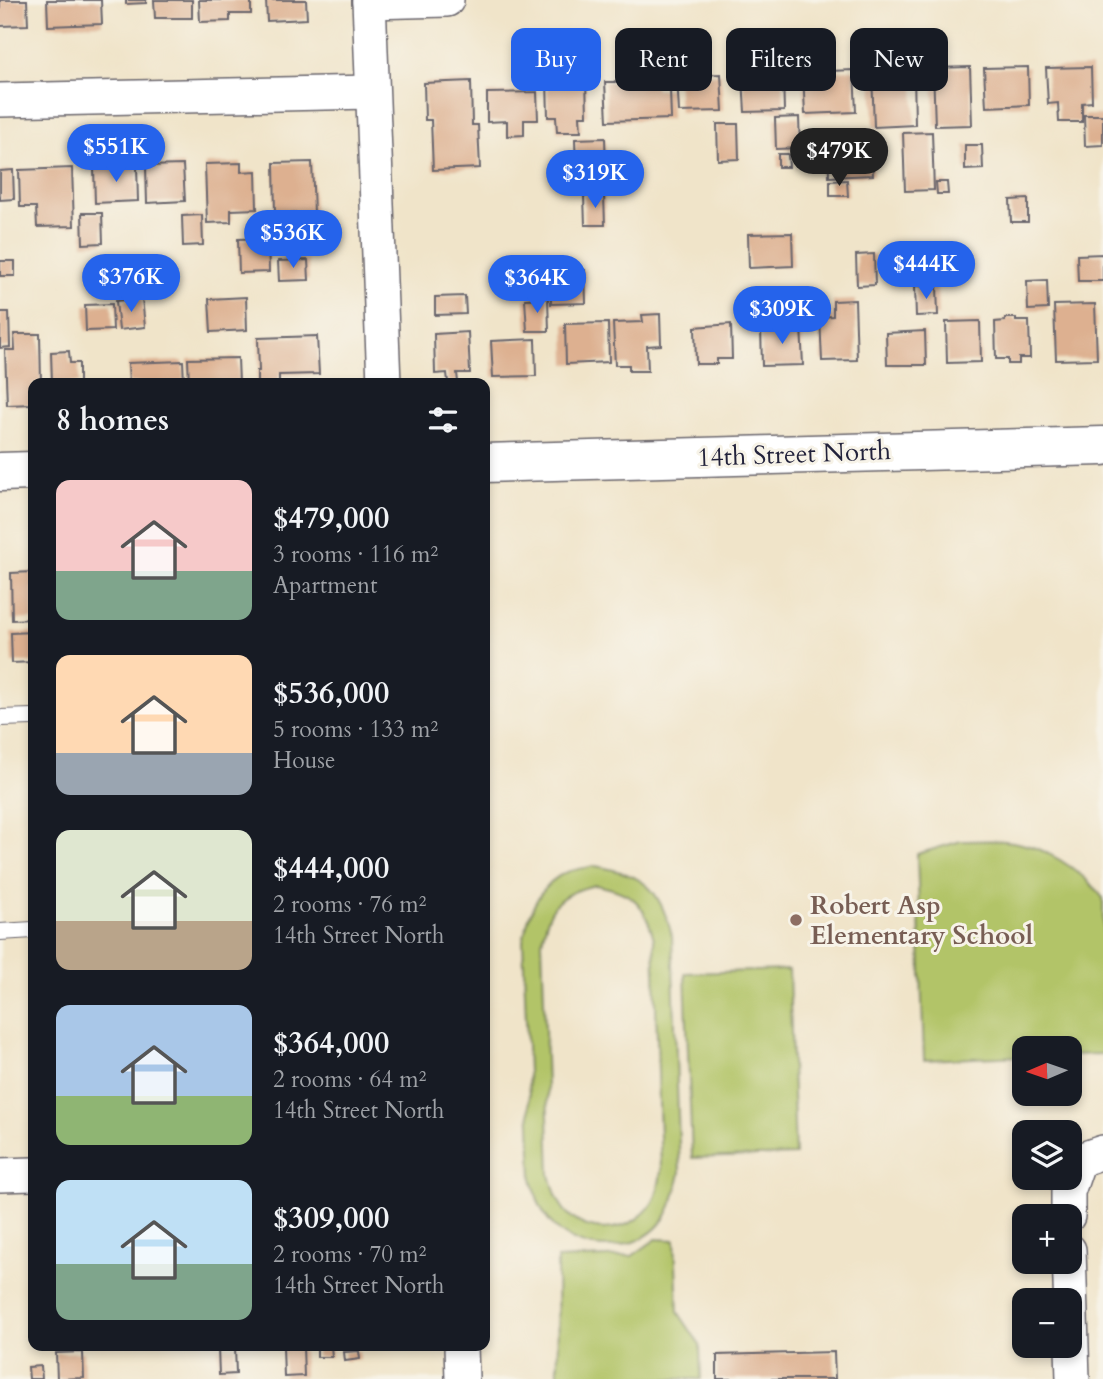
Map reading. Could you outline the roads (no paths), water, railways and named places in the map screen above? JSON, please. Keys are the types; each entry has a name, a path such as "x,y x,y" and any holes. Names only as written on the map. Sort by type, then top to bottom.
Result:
{"street":[{"path":"384,378 369,1 447,0"},
{"path":"0,100 371,92"},
{"name":"14th Street North","path":"490,463 1103,446"},
{"path":"0,472 28,471"},
{"path":"1068,1204 1068,1192 1091,1156"},
{"path":"0,1175 28,1174"},
{"path":"1070,1274 1073,1379"},
{"path":"461,1351 462,1379"}],"lane":[{"path":"0,718 28,717"},
{"path":"0,932 28,930"}],"place":[{"name":"Robert Asp Elementary School","path":"796,920"}]}
